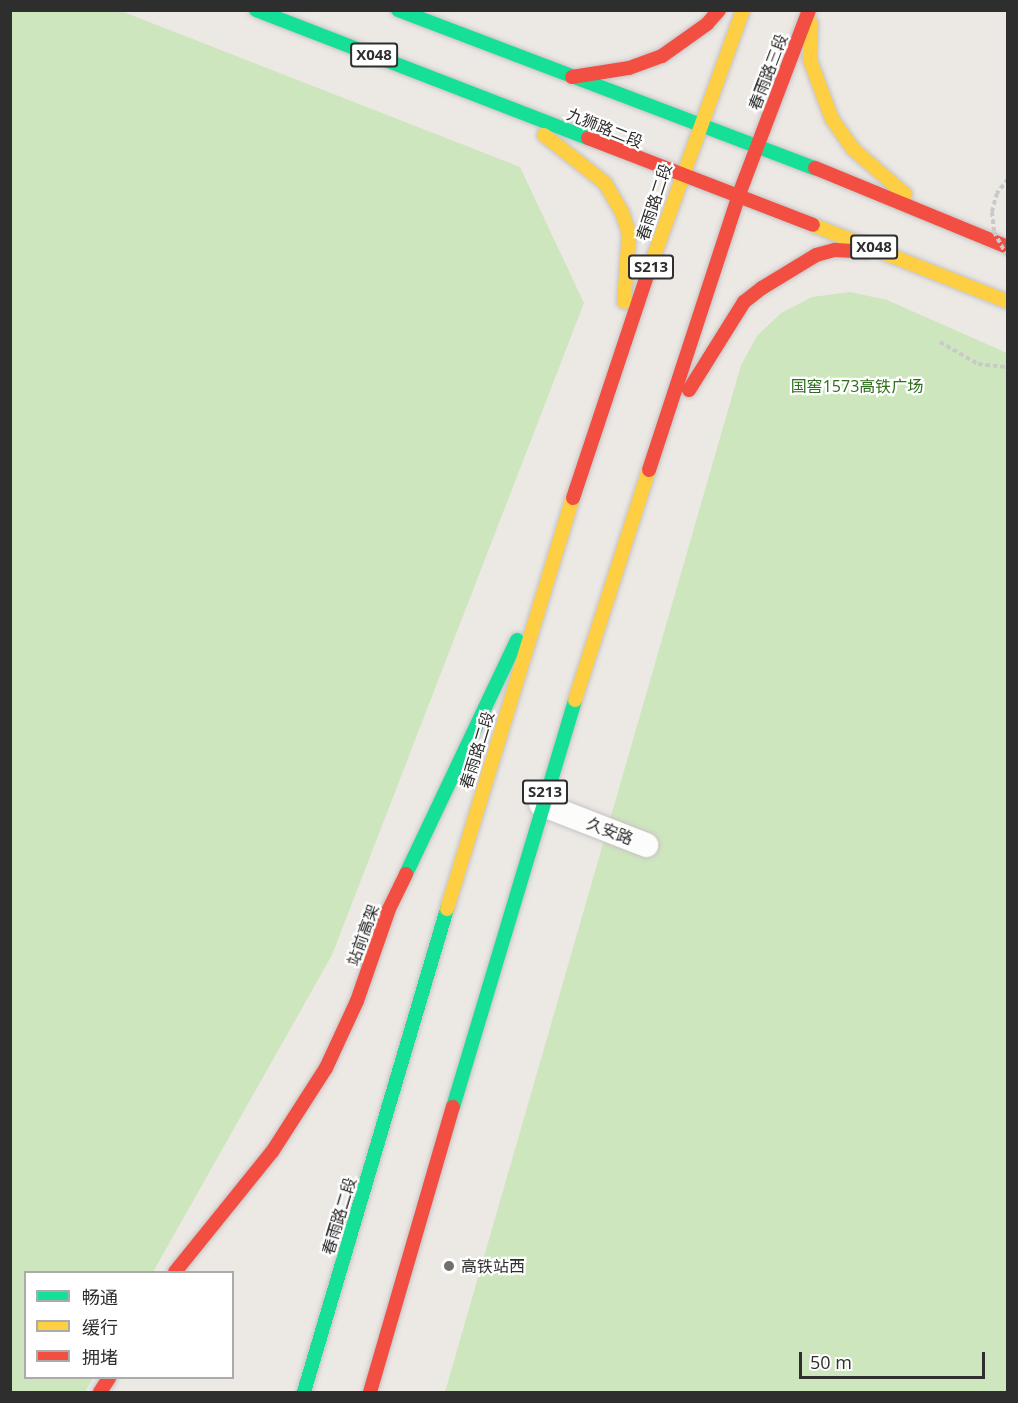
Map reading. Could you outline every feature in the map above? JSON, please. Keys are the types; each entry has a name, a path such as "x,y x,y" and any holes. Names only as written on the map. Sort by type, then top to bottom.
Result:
{"main road":[{"name":"九狮路二段","path":"256,10 493,99 680,176 905,258 1008,302"},
{"name":"九狮路二段","path":"399,10 569,78 758,146 1008,247"},
{"path":"569,78 629,68 662,56 707,24 719,10"},
{"name":"S213","path":"698,123 743,10"},
{"path":"811,10 810,60 832,119 853,149 883,178 936,216"},
{"name":"春雨路三段","path":"758,146 811,10"},
{"path":"493,99 581,161 604,183 629,233 630,268 604,411"},
{"name":"春雨路二段","path":"304,1392 544,584 604,411 698,123"},
{"name":"S213","path":"370,1392 542,804 738,197 758,146"},
{"path":"664,430 744,302 762,288 816,255 835,250 905,258"},
{"name":"站前高架","path":"176,1271 272,1152 326,1068 357,1001 389,909 544,584"},
{"path":"288,1390 317,1346"},
{"path":"100,1392 108,1379"}],"street":[{"name":"久安路","path":"542,804 646,845"}],"path":[{"path":"1008,179 997,193 992,212 994,232 1008,257"},
{"path":"940,342 978,363 1008,367"}],"green space":[{"path":"10,11 121,11 520,167 584,303 332,955 154,1271 24,1271 24,1379 92,1379 85,1392 11,1392"},
{"name":"国窖1573高铁广场","path":"850,292 887,300 1007,353 1007,1392 445,1392 741,365 757,336 781,313 812,297"}],"traffic: fast":[{"path":"256,10 588,138"},
{"path":"398,10 815,168"},
{"path":"406,874 517,640"},
{"path":"453,1107 575,700"},
{"path":"304,1392 447,909"}],"traffic: slow":[{"path":"650,267 743,10"},
{"path":"811,23 810,60 832,119 853,149 905,194"},
{"path":"544,135 605,183 622,212 629,233 624,302"},
{"path":"813,225 1008,302"},
{"path":"575,700 649,470"},
{"path":"447,909 573,498"}],"traffic: jam":[{"path":"572,77 629,68 662,56 707,24 719,10"},
{"path":"649,470 738,197 809,10"},
{"path":"588,138 813,225"},
{"path":"815,168 1008,247"},
{"path":"689,390 744,302 762,288 816,255 835,250 868,252"},
{"path":"573,498 650,267"},
{"path":"176,1271 272,1152 326,1068 357,1001 389,909 406,874"},
{"path":"370,1392 453,1107"},
{"path":"100,1392 108,1379"}],"place":[{"name":"高铁站西","path":"449,1266"}]}
